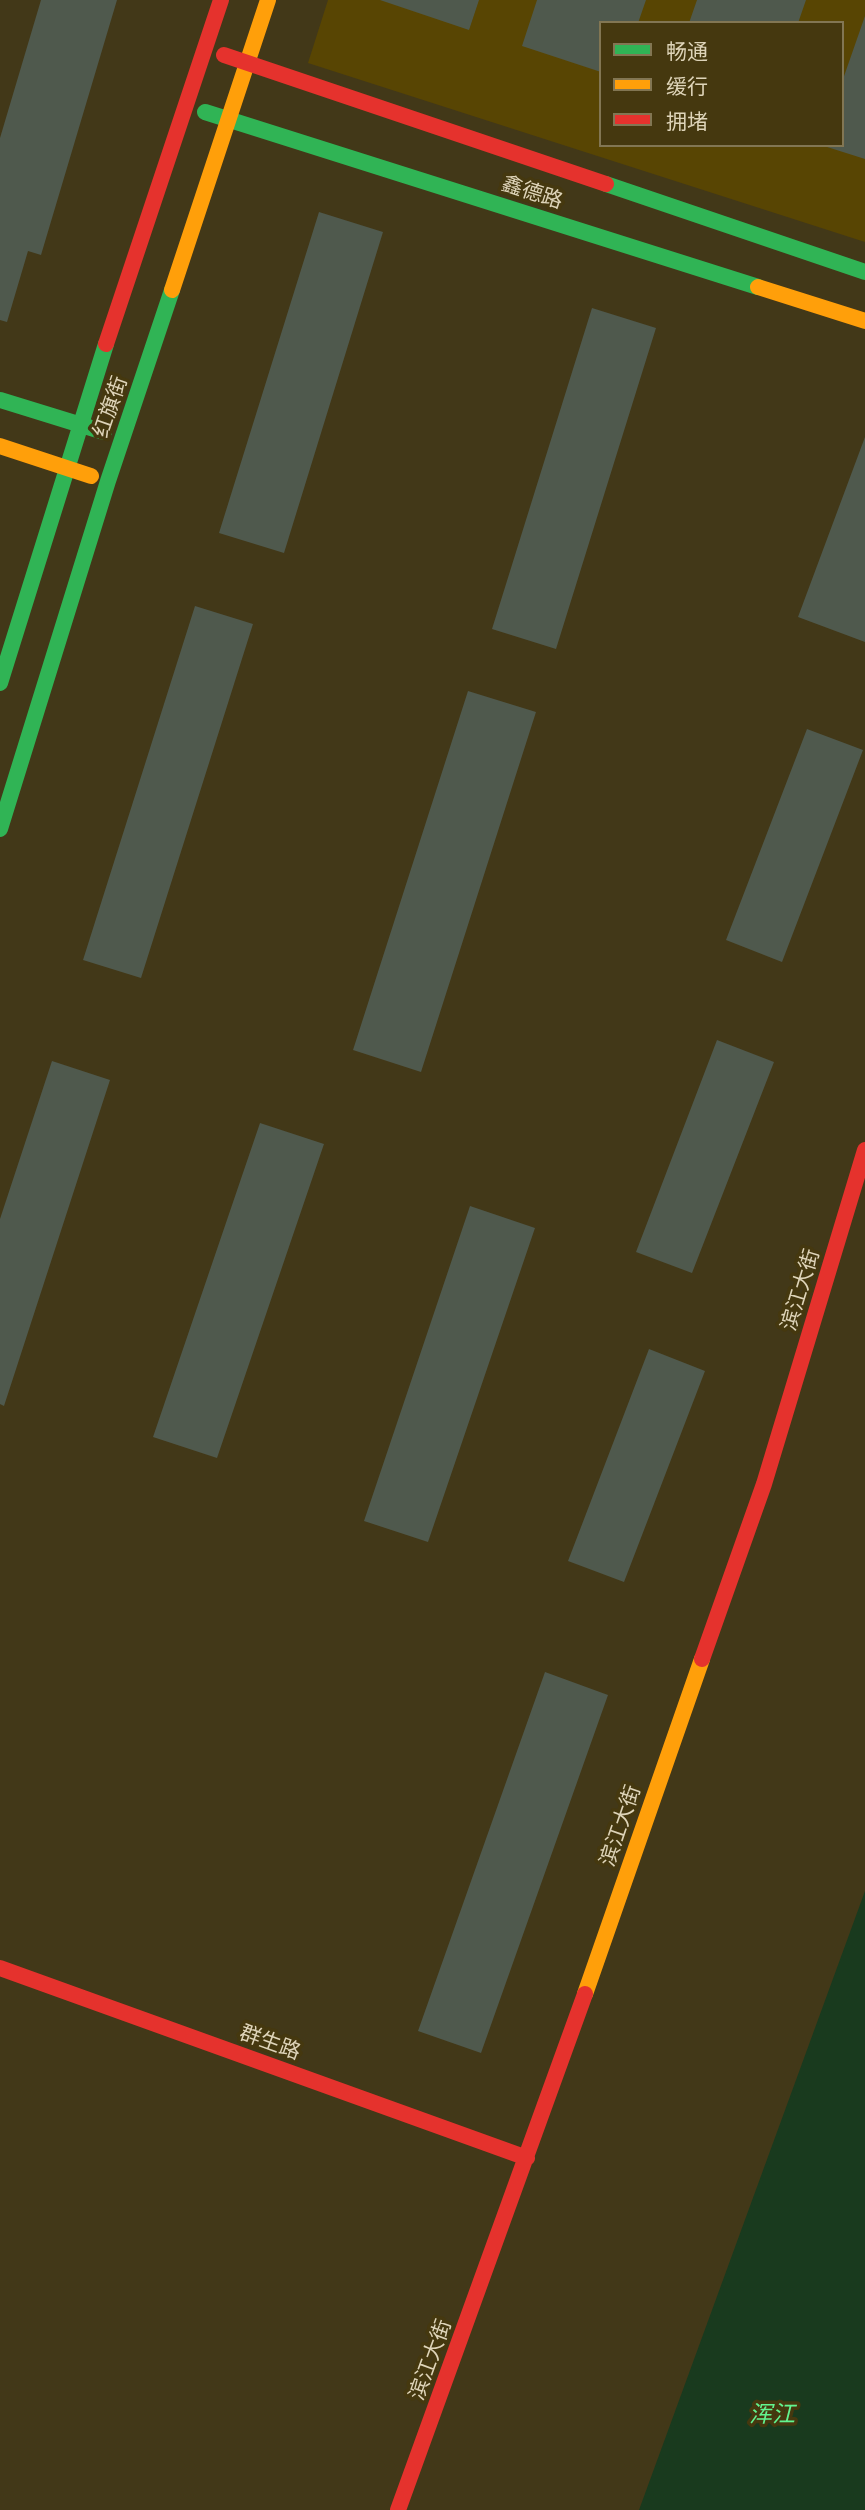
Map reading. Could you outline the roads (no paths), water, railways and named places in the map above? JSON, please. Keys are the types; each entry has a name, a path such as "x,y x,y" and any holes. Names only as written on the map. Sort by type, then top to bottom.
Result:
{"street":[{"path":"0,682 79,426 221,0"},
{"name":"红旗街","path":"0,829 108,481 268,0"},
{"name":"鑫德路","path":"205,48 865,272"},
{"name":"鑫德路","path":"186,107 865,321"},
{"path":"0,400 79,426 123,437"},
{"path":"0,446 108,481"},
{"name":"滨江大街","path":"398,2510 527,2158 764,1484 865,1150"},
{"name":"群生路","path":"0,1968 527,2158"}],"water":[{"name":"浑江","path":"865,1891 865,2510 639,2510"}]}
